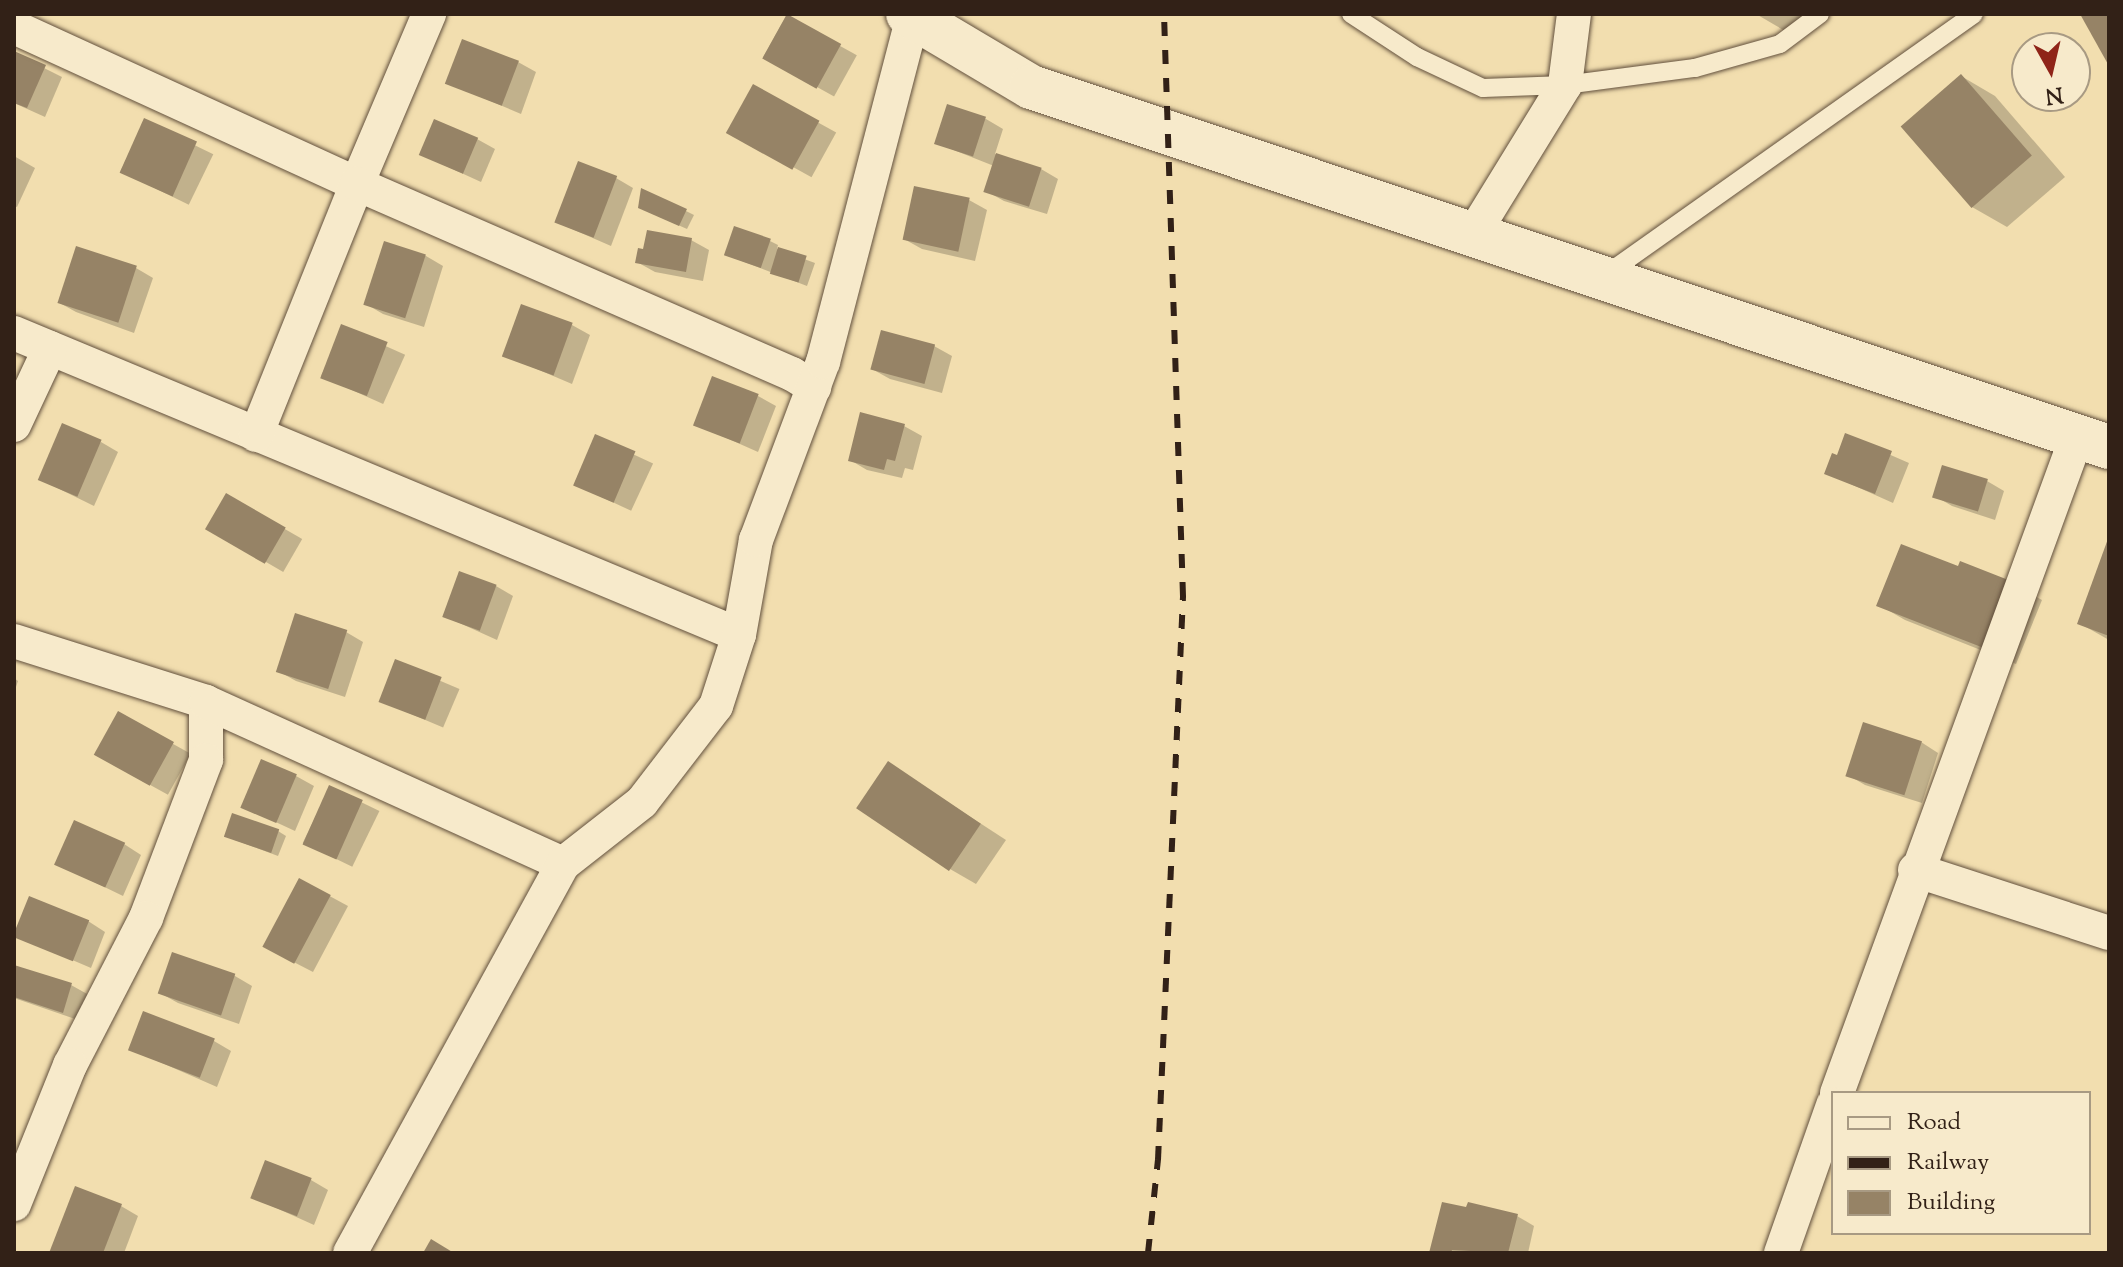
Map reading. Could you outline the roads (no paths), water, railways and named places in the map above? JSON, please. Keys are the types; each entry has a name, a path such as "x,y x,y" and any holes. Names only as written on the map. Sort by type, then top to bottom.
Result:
{"street":[{"path":"256,435 429,14"},
{"path":"1472,236 1565,85 1574,14"},
{"path":"350,1253 563,864 642,802 716,706 739,635 756,540 814,387 910,16 1031,87 2093,441 1915,870 1838,1091"},
{"path":"14,27 357,184 792,374 814,387"},
{"path":"14,333 739,635"},
{"path":"14,425 50,348"},
{"path":"14,641 206,702 563,864"},
{"path":"14,1204 70,1065 151,903 206,760 206,702"},
{"path":"1915,870 2109,933"},
{"path":"1781,1253 1831,1111"}],"lane":[{"path":"1351,14 1417,57 1483,88 1565,85 1695,68 1780,44 1820,14"},
{"path":"1600,278 1974,14"}],"railway":[{"path":"1148,1253 1158,1160 1183,596 1164,14"}]}
